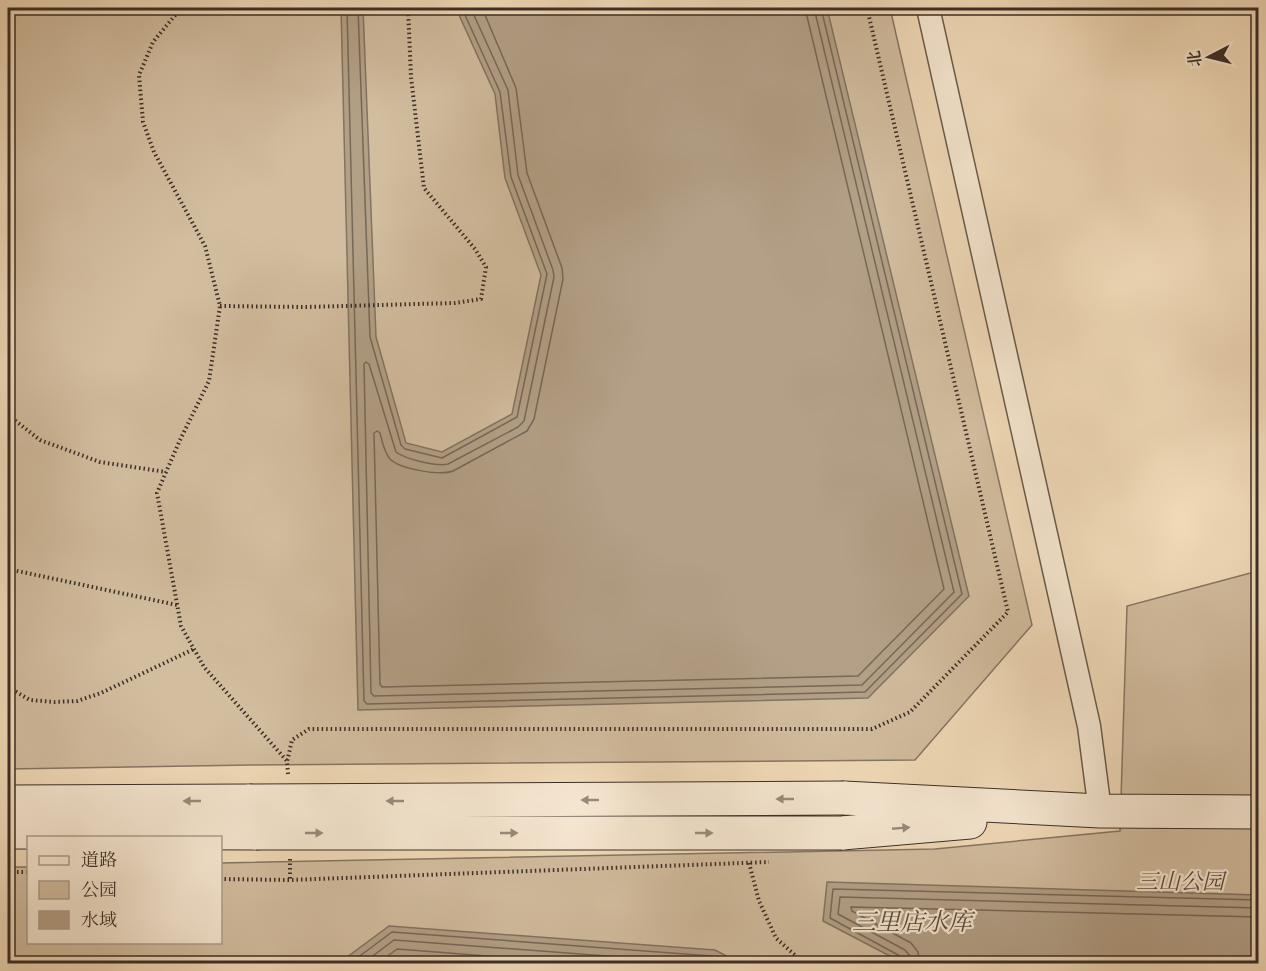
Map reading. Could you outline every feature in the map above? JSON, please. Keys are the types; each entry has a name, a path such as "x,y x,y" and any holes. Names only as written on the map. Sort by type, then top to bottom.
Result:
{"street":[{"path":"928,8 1089,726 1100,811"},
{"path":"8,802 844,798 1100,811 1258,812"},
{"path":"8,832 842,832 1100,811"}],"path":[{"path":"181,8 153,42 139,75 143,122 154,152 205,246 220,306 209,381 158,494 181,626 204,667 287,762"},
{"path":"220,306 306,307 455,303 481,299 486,267 475,249 424,188 411,77 408,8"},
{"path":"288,785 287,762 291,740 309,729 872,729 910,712 1008,612 867,8"},
{"path":"8,415 40,440 100,462 166,472"},
{"path":"8,568 177,605"},
{"path":"8,687 30,700 77,701 102,693 194,649"},
{"path":"290,856 290,880"},
{"path":"222,879 290,880 773,862"},
{"path":"749,863 759,901 776,938 805,963"},
{"path":"8,872 27,872"}],"green space":[{"path":"8,8 890,8 1032,625 915,760 8,769"},
{"name":"三山公园","path":"1258,571 1258,963 8,963 8,867 27,867 27,944 222,944 222,863 935,849 1120,831 1127,606"}],"water":[{"path":"341,8 363,8 376,337 406,443 442,452 512,414 541,275 505,178 495,94 459,15 459,8 827,8 969,596 868,698 358,710"},
{"name":"三里店水库","path":"827,882 1258,895 1258,963 903,963 823,921"},
{"path":"389,926 715,950 740,963 339,963"}]}
